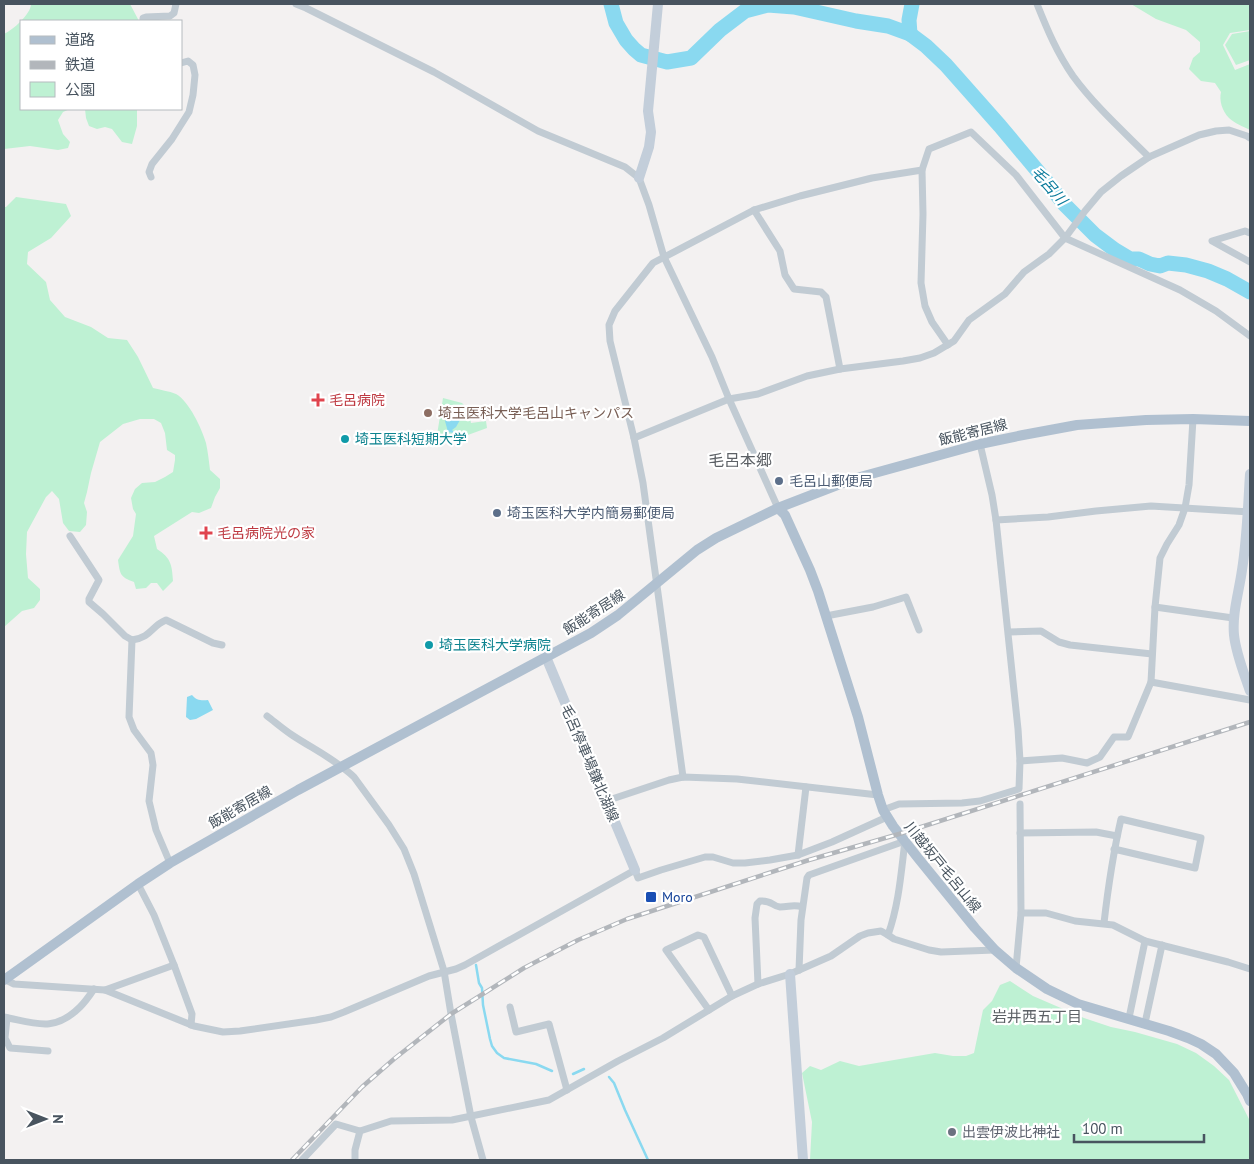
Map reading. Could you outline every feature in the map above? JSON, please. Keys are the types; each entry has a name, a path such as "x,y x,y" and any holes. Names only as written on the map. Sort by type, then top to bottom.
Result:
{"main road":[{"name":"飯能寄居線","path":"4,979 170,863 298,790 601,627 624,611 707,544 732,529 778,508 853,479 980,444 1023,435 1077,426 1146,420 1250,421"},
{"name":"川越坂戸毛呂山線","path":"778,508 785,515 818,591 858,717 878,795 885,814 905,841 975,928 995,950 1016,968 1047,989 1078,1004 1129,1018 1188,1038 1216,1054 1234,1074 1249,1096"}],"street":[{"path":"143,20 146,17 170,16 174,13 176,4"},
{"path":"296,4 434,72 538,131 625,167 639,178 664,257 712,357 729,400 778,508"},
{"path":"639,178 649,148 651,132 648,111 658,4"},
{"path":"1037,4 1056,48 1073,76 1110,119 1149,157"},
{"path":"150,178 149,172 152,164 172,139 189,112 194,94 195,75 193,65 188,62 182,63"},
{"path":"634,438 729,400 758,394 808,376 840,369 920,358 934,352 954,340 969,320 1005,294 1024,272 1049,254 1067,236 1101,192 1149,157 1199,135 1216,131 1229,130 1250,138"},
{"path":"948,345 932,322 921,283 922,170 929,149 971,132 1016,176 1067,236 1180,290 1250,336"},
{"path":"683,777 643,484 634,438 610,340 609,325 616,311 653,263 754,210 872,178 922,170"},
{"path":"754,210 780,251 785,275 794,289 821,292 826,297 840,369"},
{"path":"1250,233 1245,231 1212,242 1250,262"},
{"path":"1020,762 1062,758 1087,763 1100,757 1114,737 1128,737 1151,682 1160,558 1179,525 1185,508 1189,485 1193,419"},
{"path":"4,979 14,984 105,990 191,1025 230,1032 331,1017 429,976 465,965 635,870 638,878 705,857 713,857 733,863 745,863 798,855 832,842 885,814 899,804 980,801 1019,789 1018,729 996,520 980,444"},
{"path":"1250,474 1249,512 1234,618 1234,636 1237,651 1250,690"},
{"path":"996,520 1048,517 1151,506 1249,512"},
{"path":"70,536 99,580 89,599 90,602 125,636 132,640 139,639 147,635 160,622 166,620 213,643 222,645"},
{"path":"826,616 873,607 906,597 919,630"},
{"path":"1155,607 1234,618"},
{"path":"1008,632 1041,631 1059,642 1070,645 1152,654"},
{"path":"132,640 129,717 134,730 151,753 153,765 149,801 156,830 170,863"},
{"name":"毛呂停車場鎌北湖線","path":"546,657 635,870"},
{"path":"1151,682 1250,700"},
{"path":"266,716 292,735 342,766 354,777 404,849 414,874 444,971 471,1117 483,1160"},
{"path":"606,801 683,777 737,779 878,795"},
{"path":"798,855 806,787"},
{"path":"1016,968 1021,913 1020,804"},
{"path":"1104,923 1110,873 1114,850 1121,819 1200,838 1195,868 1114,850"},
{"path":"1020,833 1096,832 1117,836"},
{"path":"803,1160 794,972 802,907 809,875 905,841 900,890 888,935"},
{"path":"138,884 154,915 174,965 192,1014 191,1025"},
{"path":"758,984 755,918 757,904 760,901 767,900 778,907 796,905 802,907"},
{"path":"1021,913 1046,913 1075,921 1113,925 1145,941 1250,969"},
{"path":"302,1160 336,1124 360,1131 391,1121 452,1120 549,1100 663,1038 732,996 831,956 868,932 881,931 894,939 928,950 941,952 995,950"},
{"path":"709,1010 666,950 698,936 704,938 732,996"},
{"path":"1129,1018 1145,941"},
{"path":"1145,1023 1162,945"},
{"path":"105,990 174,965"},
{"path":"48,1051 10,1048 5,1038 6,1018 41,1024 54,1024 63,1020 80,1007 94,989"},
{"path":"510,1008 516,1032 549,1024 567,1090"},
{"path":"355,1160 355,1150 360,1131"}],"green space":[{"path":"31,4 130,4 138,20 22,20"},
{"path":"1131,4 1250,4 1250,30 1230,33 1223,45 1235,70 1250,64 1250,130 1229,118 1222,105 1221,92 1215,83 1201,81 1189,69 1193,58 1200,52 1200,42 1186,30 1156,19"},
{"path":"20,22 20,110 68,110 63,112 58,120 63,134 70,142 68,148 58,150 30,146 4,149 4,34"},
{"path":"1250,31 1250,60 1236,65 1225,45 1232,34"},
{"path":"85,110 137,110 137,126 132,144 122,142 112,129 105,127 97,129 89,126"},
{"path":"16,197 66,204 71,216 51,238 28,252 27,264 46,282 50,300 65,317 91,327 108,338 127,340 138,357 153,388 176,394 186,403 201,430 206,443 210,470 220,479 220,488 211,508 199,513 192,512 154,536 157,549 170,562 173,581 163,591 157,583 151,583 146,588 136,589 134,582 122,574 119,569 118,560 133,536 136,514 131,498 135,489 142,483 155,482 173,472 175,455 167,450 165,433 161,423 154,419 140,419 123,424 100,442 84,503 87,512 86,525 80,532 69,531 63,523 59,499 52,491 46,497 27,532 28,578 40,589 40,600 34,608 22,611 4,627 4,207"},
{"path":"443,398 468,406 471,423 486,421 487,428 435,447"},
{"path":"1010,981 1033,996 1084,1018 1177,1044 1196,1053 1214,1066 1229,1080 1250,1121 1250,1160 810,1160 812,1122 802,1073 810,1066 821,1070 840,1061 859,1066 935,1053 966,1056 974,1053 983,1010 992,1001 1000,985"}],"water":[{"path":"449,409 448,411 450,412 454,409 455,416 457,415 460,420 452,430 454,433 448,432 445,421 448,416 444,413 442,414 441,410"},
{"path":"192,695 199,700 208,700 213,710 190,720 186,717 187,697"}],"waterway":[{"name":"毛呂川","path":"611,4 616,23 634,49 641,55 667,62 691,58 720,30 745,11 768,5 794,7 888,26 910,34 946,65 1000,126 1065,205 1095,235 1130,259 1139,259 1160,266 1168,263 1186,265 1208,271 1250,292"},
{"name":"毛呂川","path":"910,34 909,20 912,4"},
{"path":"476,965 479,983 482,988 483,1005 490,1039 497,1053 504,1058 536,1064 552,1071"},
{"path":"573,1074 584,1069"},
{"path":"609,1077 614,1083 648,1160"}],"railway":[{"path":"292,1160 362,1087 451,1014 524,968 578,940 627,919 1250,722"}],"place":[{"name":"毛呂病院","path":"318,400"},
{"name":"埼玉医科大学毛呂山キャンパス","path":"428,413"},
{"name":"埼玉医科短期大学","path":"345,439"},
{"name":"毛呂山郵便局","path":"779,481"},
{"name":"埼玉医科大学内簡易郵便局","path":"497,513"},
{"name":"毛呂病院光の家","path":"206,533"},
{"name":"埼玉医科大学病院","path":"429,645"},
{"name":"Moro","path":"651,897"},
{"name":"出雲伊波比神社","path":"952,1132"}],"district":[{"name":"毛呂本郷","path":"740,460"},
{"name":"岩井西五丁目","path":"1037,1017"}]}
